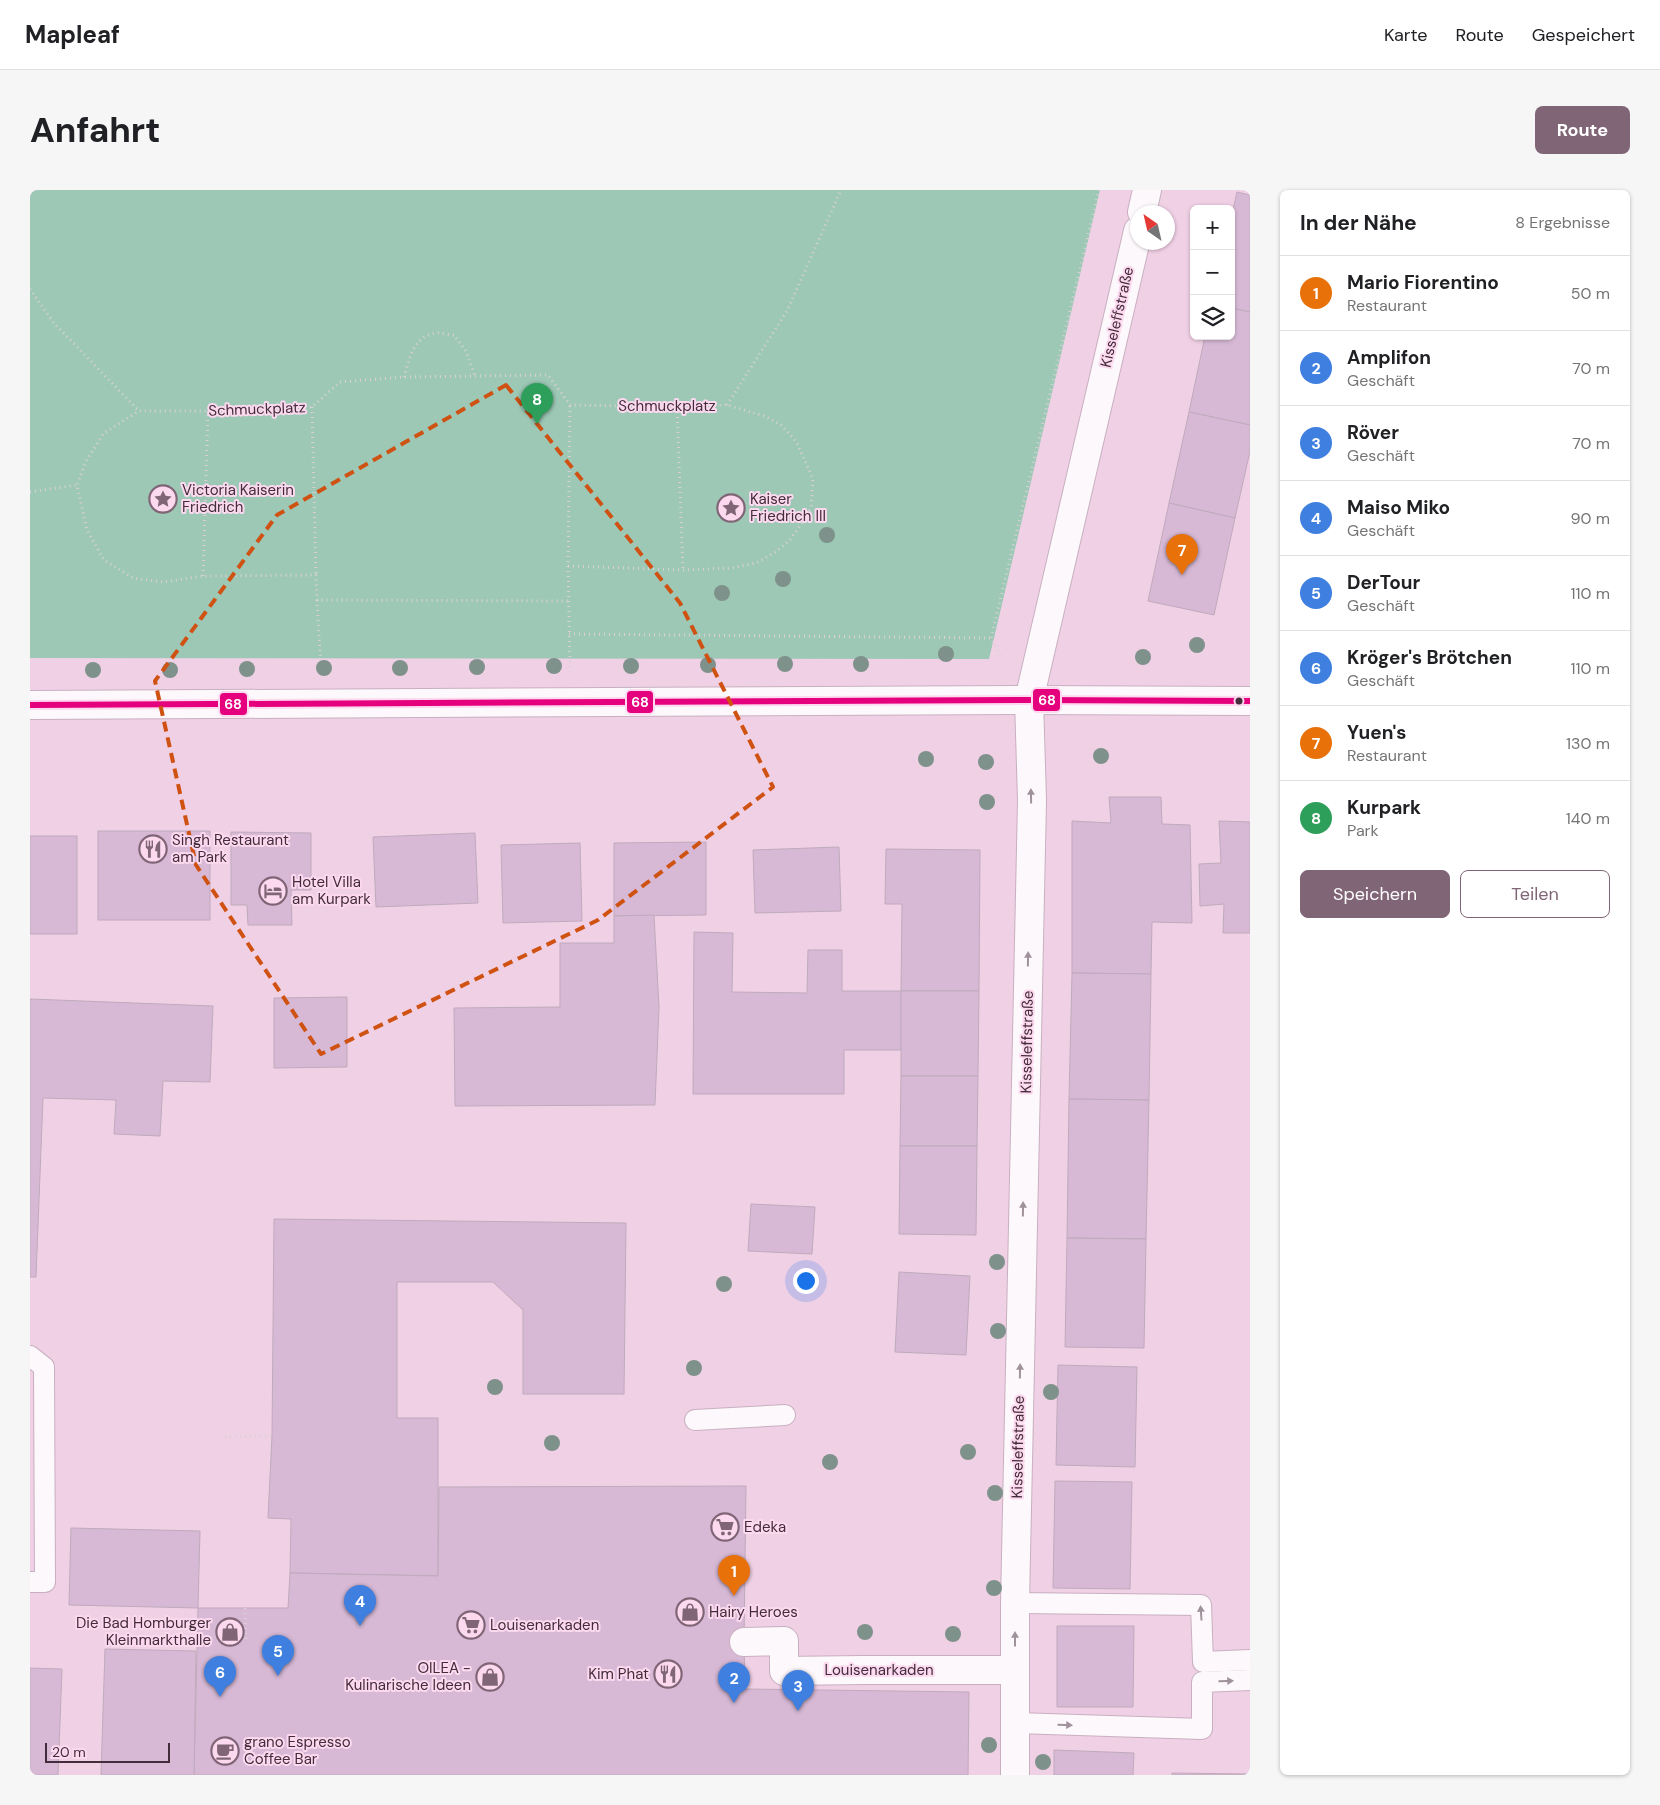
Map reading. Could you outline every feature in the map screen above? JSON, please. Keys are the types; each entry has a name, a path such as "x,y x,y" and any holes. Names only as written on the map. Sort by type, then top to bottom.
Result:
{"street":[{"path":"1144,205 1147,190"},
{"name":"Kisseleffstraße","path":"1015,1775 1015,1603 1032,800 1029,700 1134,250"},
{"path":"30,706 1029,700 1250,701"},
{"name":"Louisenarkaden","path":"744,1642 784,1641 784,1671 1015,1670"}],"lane":[{"path":"30,1356 44,1367 44,1582 30,1582"},
{"path":"695,1420 785,1416"},
{"path":"1015,1603 1201,1604 1203,1662 1250,1660"},
{"path":"1016,1723 1202,1729 1202,1682 1250,1680"}],"path":[{"path":"727,405 787,311 841,190"},
{"path":"1029,700 991,638 1100,190"},
{"path":"30,289 53,322 139,411 104,433 86,461 77,485 87,530 104,560 133,578 163,582 203,576 316,575"},
{"path":"404,377 411,351 421,339 437,333 454,336 466,351 475,376"},
{"name":"Schmuckplatz","path":"139,411 208,411 312,407 340,382 404,377 548,376 570,405 677,407 727,405 764,416 780,424 796,441 813,479 811,508 790,540 774,553 756,563 732,568 683,570 568,566"},
{"path":"570,405 568,566 570,703"},
{"path":"312,407 316,575 322,704"},
{"path":"677,407 683,570"},
{"path":"203,576 208,411"},
{"path":"30,492 77,485"},
{"path":"317,600 569,601"},
{"path":"569,634 991,638"},
{"path":"225,1437 272,1436"},
{"path":"245,1608 246,1641"}],"highlighted area":[{"path":"506,385 680,603 773,787 598,920 321,1054 196,865 155,681 277,515"}],"green space":[{"path":"30,190 1100,190 989,659 30,658"}],"building":[{"path":"1237,192 1250,195 1250,312 1235,309 1234,205"},
{"path":"1235,309 1250,312 1250,425 1189,412 1204,340 1235,340"},
{"path":"1189,412 1250,425 1250,451 1235,518 1169,503"},
{"path":"1169,503 1235,518 1214,615 1148,601"},
{"path":"1109,797 1161,797 1162,824 1190,825 1192,923 1152,922 1151,974 1072,973 1072,821 1111,823"},
{"path":"1219,821 1250,822 1250,933 1223,933 1224,904 1200,906 1199,864 1221,863"},
{"path":"98,831 210,831 210,920 98,920"},
{"path":"231,832 311,833 311,890 291,890 292,925 248,925 247,905 231,905"},
{"path":"475,833 478,903 376,907 373,837"},
{"path":"30,836 77,836 77,934 30,934"},
{"path":"706,842 706,915 614,916 614,843"},
{"path":"580,843 582,921 503,923 501,845"},
{"path":"839,847 841,911 755,913 753,850"},
{"path":"886,849 980,850 979,991 901,991 902,904 885,904"},
{"path":"654,915 659,1007 655,1105 455,1106 454,1008 560,1007 560,943 614,943 614,916"},
{"path":"694,932 733,933 732,992 807,993 808,950 842,950 842,991 901,991 901,1050 844,1050 844,1094 693,1094"},
{"path":"1072,973 1151,974 1149,1100 1069,1099"},
{"path":"901,991 979,991 978,1076 901,1076"},
{"path":"347,997 347,1067 274,1068 274,998"},
{"path":"30,999 213,1006 210,1082 163,1081 160,1136 114,1134 116,1100 43,1098 36,1277 30,1277"},
{"path":"901,1076 978,1076 977,1146 900,1146"},
{"path":"1069,1099 1149,1100 1146,1239 1067,1238"},
{"path":"900,1146 977,1146 976,1235 899,1234"},
{"path":"751,1204 815,1207 812,1254 748,1251"},
{"path":"274,1219 626,1223 624,1394 523,1394 523,1310 493,1282 397,1282 397,1418 438,1418 438,1576 290,1573 291,1519 268,1518 272,1436"},
{"path":"1067,1238 1146,1239 1144,1348 1065,1347"},
{"path":"899,1272 970,1276 966,1355 895,1352"},
{"path":"1058,1365 1137,1367 1135,1467 1056,1465"},
{"path":"1055,1481 1132,1482 1130,1589 1053,1588"},
{"name":"Louisenarkaden","path":"746,1486 745,1689 969,1692 968,1775 194,1775 198,1608 288,1608 290,1573 438,1576 439,1487"},
{"path":"71,1528 200,1531 198,1608 69,1605"},
{"path":"1057,1626 1134,1626 1133,1707 1057,1707"},
{"path":"105,1649 196,1651 194,1775 101,1775"},
{"path":"30,1668 62,1669 58,1775 30,1775"},
{"path":"1054,1750 1134,1753 1133,1775 1054,1775"},
{"path":"1172,1773 1250,1774 1250,1775 1172,1775"}],"transit line":[{"name":"68","path":"30,705 1029,700 1250,701"}],"place":[{"name":"Kurpark","path":"537,424"},
{"name":"Victoria Kaiserin Friedrich","path":"163,499"},
{"name":"Kaiser Friedrich III","path":"731,508"},
{"name":"Yuen's","path":"1182,575"},
{"name":"Singh Restaurant am Park","path":"153,849"},
{"name":"Hotel Villa am Kurpark","path":"273,891"},
{"name":"Edeka","path":"725,1527"},
{"name":"Mario Fiorentino","path":"734,1596"},
{"name":"Hairy Heroes","path":"690,1612"},
{"name":"Louisenarkaden","path":"471,1625"},
{"name":"Maiso Miko","path":"360,1626"},
{"name":"Die Bad Homburger Kleinmarkthalle","path":"230,1632"},
{"name":"Kim Phat","path":"668,1674"},
{"name":"DerTour","path":"278,1676"},
{"name":"OILEA - Kulinarische Ideen","path":"490,1677"},
{"name":"Kröger's Brötchen","path":"220,1697"},
{"name":"Amplifon","path":"734,1703"},
{"name":"Röver","path":"798,1711"},
{"name":"grano Espresso Coffee Bar","path":"225,1751"}]}
